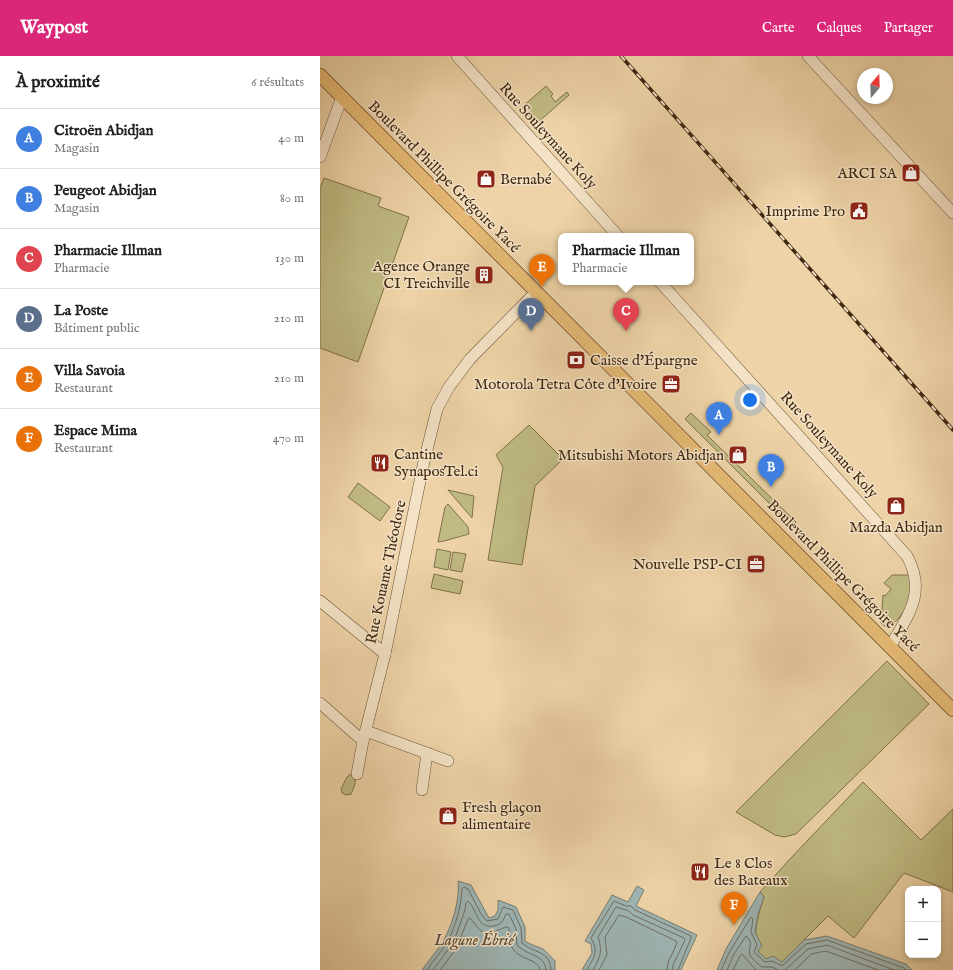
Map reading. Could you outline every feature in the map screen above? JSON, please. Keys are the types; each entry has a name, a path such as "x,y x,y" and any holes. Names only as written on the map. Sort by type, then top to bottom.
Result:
{"main road":[{"name":"Boulevard Phillipe Grégoire Yacé","path":"320,75 953,710"}],"street":[{"name":"Rue Souleymane Koly","path":"457,56 615,233"},
{"path":"808,56 953,213"},
{"path":"320,157 342,97"},
{"name":"Rue Souleymane Koly","path":"663,285 896,542 907,556 915,572 916,596 905,621 890,647"},
{"name":"Rue Kouame Théodore","path":"357,774 364,736 384,654 423,466 437,409 458,374 470,359 536,292"},
{"path":"320,602 384,654"},
{"path":"320,703 364,736 427,753 448,761"},
{"path":"422,790 427,753"}],"shaded area":[{"path":"546,86 553,94 551,96 555,102 567,92 569,95 536,124 522,107"},
{"path":"324,178 381,198 378,206 409,217 358,362 320,348 320,188"},
{"path":"691,413 711,432 707,435 796,522 792,526 685,419"},
{"path":"529,425 563,459 535,486 522,565 488,560 503,467 496,455"},
{"path":"358,483 390,507 380,521 348,497"},
{"path":"448,490 474,496 472,518"},
{"path":"448,504 468,527 469,534 438,542 445,507"},
{"path":"437,549 451,552 448,570 434,567"},
{"path":"453,552 466,554 462,572 450,570"},
{"path":"434,574 463,581 460,594 431,588"},
{"path":"892,575 911,575 911,590 903,613 893,624 886,627 881,623 883,595 885,596 891,589 884,583"},
{"path":"887,661 929,704 796,834 784,837 775,835 736,812"},
{"path":"354,774 355,784 351,794 346,795 342,793 341,789 347,777"},
{"path":"863,782 921,840 953,809 953,892 941,887 941,886 904,873 854,938 828,916 782,962 772,961 766,959 760,954 757,947 757,921 764,897 760,892"}],"water":[{"name":"Lagune Ébrié","path":"458,881 471,885 489,918 495,916 498,910 498,900 516,907 525,927 525,941 543,949 555,961 555,970 422,970 442,944 450,926 457,903"},
{"path":"637,886 644,890 636,906 697,935 681,970 582,970 592,953 591,944 585,941 612,895 628,902"},
{"path":"760,892 764,897 758,914 755,932 762,946 758,951 766,959 773,956 782,962 804,940 827,936 906,964 912,970 717,970 726,949"}],"railway":[{"path":"621,56 953,430"}],"place":[{"name":"ARCI SA","path":"911,173"},
{"name":"Bernabé","path":"486,179"},
{"name":"Imprime Pro","path":"859,211"},
{"name":"Agence Orange CI Treichville","path":"484,275"},
{"name":"Villa Savoia","path":"542,287"},
{"name":"La Poste","path":"531,331"},
{"name":"Pharmacie Illman","path":"626,331"},
{"name":"Caisse d'Épargne","path":"576,360"},
{"name":"Motorola Tetra Côte d'Ivoire","path":"671,384"},
{"name":"Citroën Abidjan","path":"719,435"},
{"name":"Mitsubishi Motors Abidjan","path":"738,455"},
{"name":"Cantine SynaposTel.ci","path":"380,463"},
{"name":"Peugeot Abidjan","path":"771,487"},
{"name":"Mazda Abidjan","path":"896,506"},
{"name":"Nouvelle PSP-CI","path":"756,564"},
{"name":"Fresh glaçon alimentaire","path":"448,816"},
{"name":"Le 8 Clos des Bateaux","path":"700,872"},
{"name":"Espace Mima","path":"734,925"}]}
